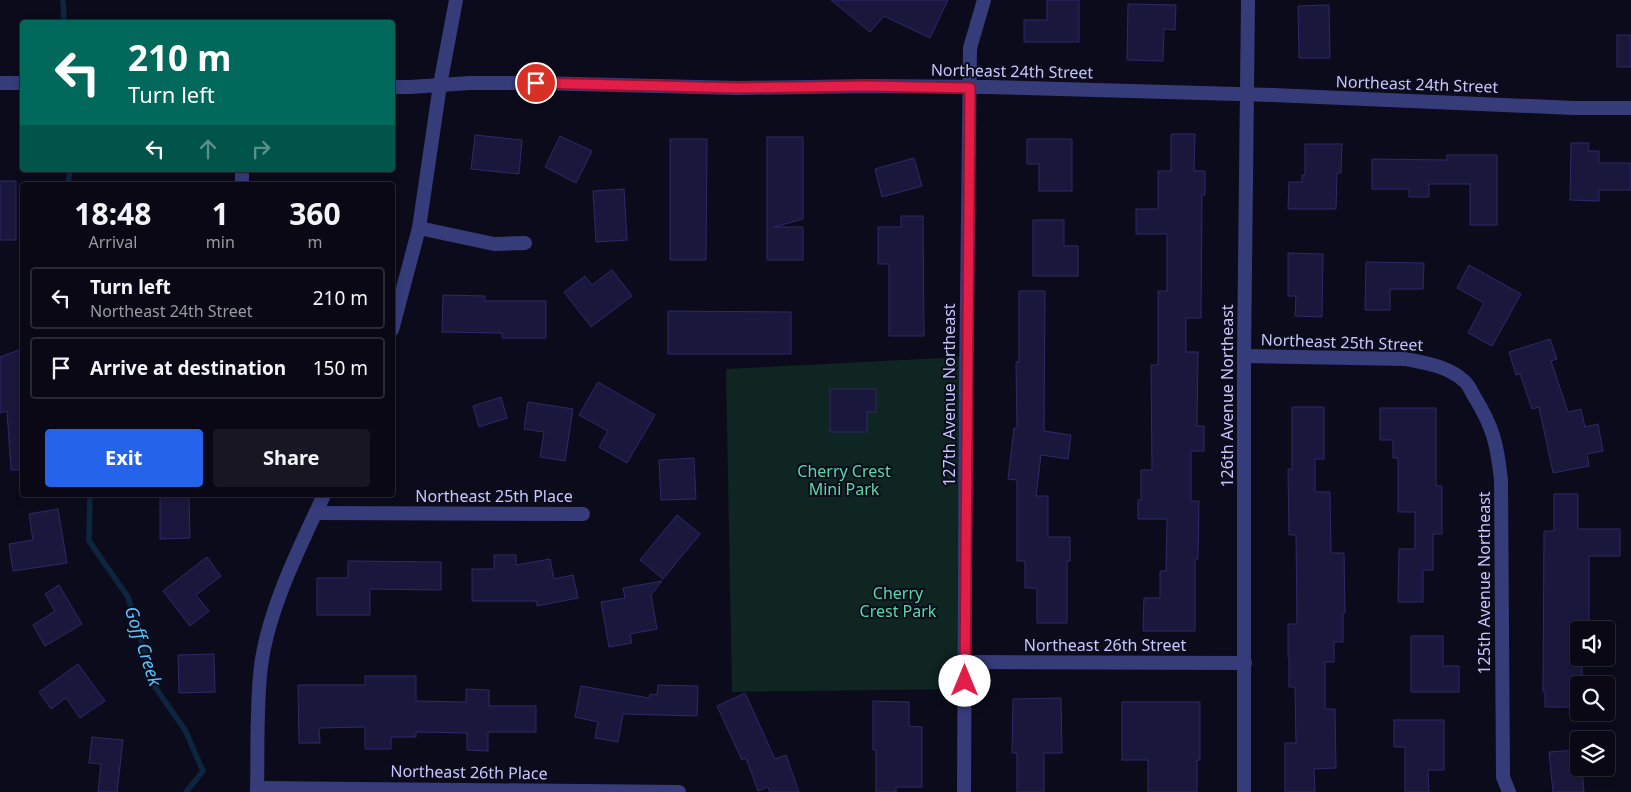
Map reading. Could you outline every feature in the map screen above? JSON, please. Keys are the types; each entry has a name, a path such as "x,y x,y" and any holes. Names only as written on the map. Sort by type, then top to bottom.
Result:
{"street":[{"path":"395,319 419,228 440,85 456,0"},
{"name":"127th Avenue Northeast","path":"964,792 970,48 984,0"},
{"name":"126th Avenue Northeast","path":"1244,792 1244,356 1248,0"},
{"path":"0,83 20,83"},
{"name":"Northeast 24th Street","path":"395,87 470,83 738,88 866,86 1246,94 1574,108 1631,108"},
{"path":"419,228 494,244 525,243"},
{"name":"Northeast 25th Street","path":"1244,356 1405,359 1430,363 1450,371 1464,380"},
{"name":"125th Avenue Northeast","path":"1464,380 1487,418 1497,446 1501,480 1503,777 1509,792"},
{"path":"258,790 257,732 261,666 273,615 292,565 323,497"},
{"name":"Northeast 25th Place","path":"316,513 583,514"},
{"name":"Northeast 26th Street","path":"965,662 1245,663"},
{"name":"Northeast 26th Place","path":"258,790 679,792"}],"green space":[{"name":"Cherry Crest Mini Park","path":"960,357 961,689 732,692 726,369"}],"building":[{"path":"831,0 948,0 930,38 884,16 870,32"},
{"path":"1047,0 1079,0 1079,42 1024,42 1024,20 1047,20"},
{"path":"1128,4 1176,5 1175,30 1164,29 1163,61 1127,60"},
{"path":"1329,5 1330,58 1299,58 1298,6"},
{"path":"1617,35 1631,35 1631,67 1617,67"},
{"path":"1171,134 1195,134 1194,171 1205,171 1205,195 1202,195 1201,318 1186,318 1186,352 1198,352 1197,426 1204,426 1204,451 1191,451 1191,501 1199,501 1198,559 1195,559 1195,631 1143,631 1144,598 1160,598 1160,571 1166,571 1167,519 1138,519 1138,500 1141,500 1141,470 1152,470 1151,365 1158,365 1158,291 1167,291 1167,234 1136,234 1136,209 1158,209 1158,171 1171,171"},
{"path":"475,135 522,140 519,174 471,169"},
{"path":"560,136 592,151 576,183 545,167"},
{"path":"767,137 803,137 803,219 774,227 803,227 803,260 767,260"},
{"path":"670,139 707,139 706,260 670,260"},
{"path":"1027,139 1072,139 1072,191 1039,191 1039,164 1027,164"},
{"path":"1571,143 1589,143 1588,151 1599,151 1599,163 1631,163 1631,190 1599,190 1599,201 1570,200"},
{"path":"1305,144 1342,144 1341,173 1337,173 1336,209 1288,209 1289,182 1302,182 1302,175 1305,175"},
{"path":"1447,155 1497,155 1497,225 1470,225 1470,184 1429,184 1429,197 1409,197 1409,189 1372,189 1372,159 1447,160"},
{"path":"914,158 922,186 882,197 875,169"},
{"path":"0,181 16,181 16,240 0,240"},
{"path":"624,189 627,240 596,242 593,191"},
{"path":"901,216 923,216 924,336 889,336 889,264 878,264 878,227 901,227"},
{"path":"1033,220 1064,220 1064,246 1078,246 1078,276 1033,276"},
{"path":"1288,253 1323,254 1322,317 1295,316 1296,296 1288,296"},
{"path":"1366,262 1424,263 1423,289 1390,289 1390,310 1365,310"},
{"path":"1469,265 1521,294 1492,346 1468,333 1484,303 1457,288"},
{"path":"612,270 632,296 591,327 564,292 585,276 592,285"},
{"path":"1019,291 1045,291 1044,431 1071,435 1068,459 1041,455 1036,496 1048,496 1048,537 1070,537 1070,561 1067,561 1067,623 1037,623 1037,588 1025,588 1025,561 1017,561 1017,480 1008,479 1014,428 1017,428 1016,362 1019,362"},
{"path":"443,295 485,296 485,301 546,301 546,338 502,338 502,333 442,332"},
{"path":"668,311 791,312 791,354 668,354"},
{"path":"1550,339 1557,359 1551,361 1568,412 1581,409 1585,427 1598,424 1603,451 1587,454 1589,466 1553,473 1539,407 1532,409 1520,374 1516,375 1509,352"},
{"path":"20,350 20,470 11,470 7,411 0,413 0,357"},
{"path":"598,382 655,415 627,463 599,447 608,431 579,415"},
{"path":"830,389 876,389 876,412 867,412 867,432 830,432"},
{"path":"501,397 507,418 479,427 473,406"},
{"path":"528,402 573,409 565,461 540,457 544,432 524,429"},
{"path":"1292,407 1324,407 1324,459 1315,459 1315,492 1330,492 1331,553 1344,553 1345,613 1343,613 1343,642 1334,642 1334,662 1325,662 1325,709 1335,709 1336,768 1314,769 1315,792 1285,792 1285,743 1296,743 1295,687 1289,687 1288,657 1288,624 1297,624 1296,535 1289,535 1288,469 1292,469"},
{"path":"1380,408 1436,408 1436,486 1442,486 1442,534 1433,534 1433,570 1423,570 1423,602 1398,602 1399,549 1415,549 1415,512 1398,512 1398,458 1393,458 1393,440 1380,440"},
{"path":"694,458 696,499 661,500 659,460"},
{"path":"1554,494 1578,494 1578,529 1620,529 1620,556 1589,556 1589,621 1570,621 1570,666 1582,666 1582,676 1570,676 1570,707 1545,707 1545,692 1543,692 1544,531 1554,531"},
{"path":"160,497 189,497 190,538 160,539"},
{"path":"58,509 67,563 13,571 9,544 33,540 29,514"},
{"path":"677,515 700,534 663,579 640,560"},
{"path":"494,555 516,555 516,565 550,559 554,579 573,575 578,598 537,606 536,601 472,601 472,569 494,569"},
{"path":"207,557 221,576 196,595 209,611 190,626 163,591"},
{"path":"348,561 441,562 441,590 370,589 370,615 317,615 317,578 348,578"},
{"path":"662,581 651,595 657,629 630,634 632,643 609,647 601,602 625,598 623,588"},
{"path":"59,585 82,624 45,646 33,625 55,611 45,594"},
{"path":"1411,636 1443,636 1443,666 1459,666 1459,692 1411,692"},
{"path":"214,654 215,692 179,693 178,655"},
{"path":"78,664 105,701 80,718 66,698 51,709 39,692"},
{"path":"365,676 416,676 416,701 466,702 466,689 489,690 489,706 536,706 536,732 488,732 488,751 467,750 467,733 416,732 416,737 391,737 391,749 365,749 365,727 319,728 320,743 299,743 298,685 365,685"},
{"path":"658,685 698,686 697,716 623,714 618,742 595,738 598,722 575,717 581,686 649,698 650,694 657,695"},
{"path":"745,693 775,759 786,755 799,792 770,792 768,787 758,791 746,758 742,760 717,706"},
{"path":"1061,698 1062,753 1044,753 1044,792 1017,792 1017,753 1012,753 1013,699"},
{"path":"873,701 909,702 909,726 922,727 922,787 896,787 896,792 876,792 876,750 873,750"},
{"path":"1122,702 1200,702 1200,760 1197,760 1197,792 1148,792 1148,760 1122,760"},
{"path":"1394,720 1444,720 1444,770 1428,770 1429,792 1405,792 1405,747 1394,747"},
{"path":"92,737 123,740 117,792 98,792 101,764 89,763"},
{"path":"1570,751 1570,776 1583,776 1584,792 1553,792 1549,752"}],"waterway":[{"name":"Goff Creek","path":"63,0 64,20"},
{"name":"Goff Creek","path":"68,182 70,172"},
{"name":"Goff Creek","path":"90,497 89,541 128,597 155,687 185,730 203,771 186,792"}],"route":[{"path":"536,83 738,88 866,86 970,88 966,381 965,681"}],"park label":[{"name":"Cherry Crest Park","path":"898,602"}]}
